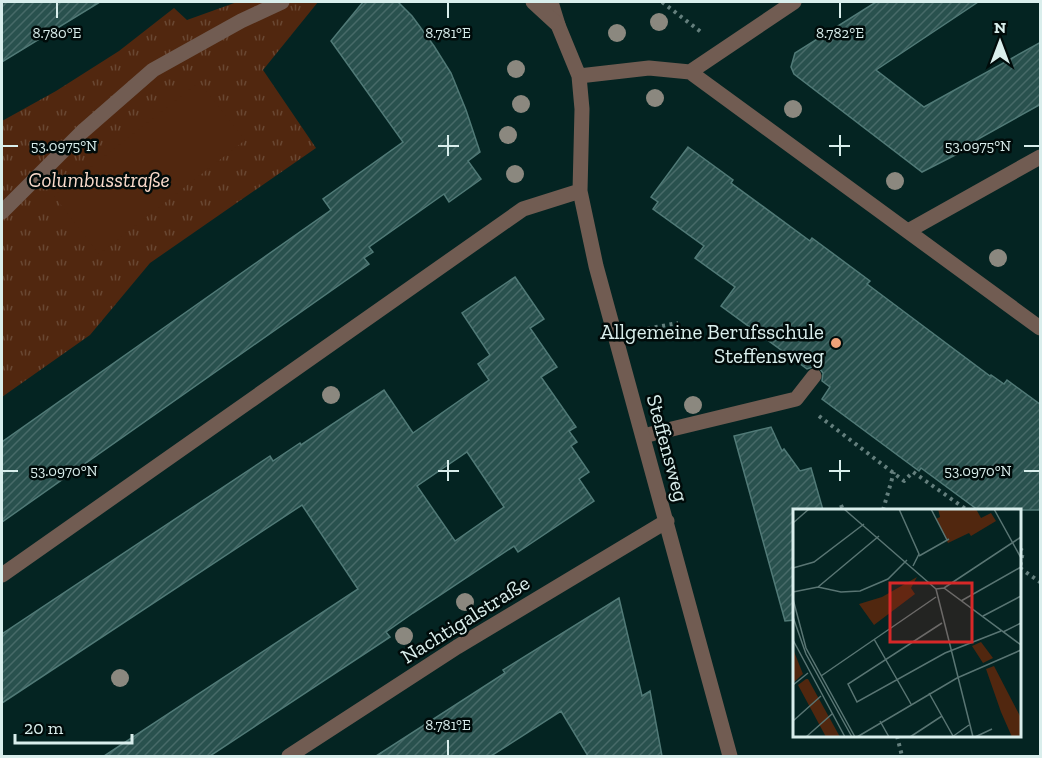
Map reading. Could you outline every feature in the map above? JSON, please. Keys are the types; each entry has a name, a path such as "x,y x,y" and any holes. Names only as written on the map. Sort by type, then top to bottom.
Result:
{"street":[{"path":"2,213 82,132 153,70 241,21 282,2"},
{"path":"533,2 558,25"},
{"path":"551,2 558,25"},
{"path":"690,72 794,2"},
{"name":"Steffensweg","path":"558,25 579,76 582,109 580,190 596,266 730,756"},
{"path":"579,76 648,68 690,72 1041,328"},
{"path":"908,231 1041,157"},
{"path":"2,575 523,209 580,190"},
{"path":"643,436 796,399 814,376"},
{"name":"Nachtigalstraße","path":"289,756 458,647 666,521"}],"path":[{"path":"662,2 723,49"},
{"path":"616,335 678,322"},
{"path":"796,399 904,481 914,472 966,509"},
{"path":"883,509 894,472"},
{"path":"841,505 843,509"},
{"path":"1021,569 1041,582"},
{"path":"897,737 902,756"}],"green space":[{"name":"Columbusstraße","path":"237,2 318,2 263,70 316,148 150,263 90,335 2,397 2,121 56,91 119,51 174,8 187,20"},
{"path":"199,82 245,140 99,254 54,196"}],"building":[{"path":"2,2 100,2 2,62"},
{"path":"363,2 398,2 412,16 434,46 451,73 466,110 480,152 468,161 481,179 449,202 444,194 369,247 373,252 364,258 369,264 2,522 2,442 331,210 323,199 403,142 331,41"},
{"path":"876,2 978,2 876,70 924,107 1041,42 1041,104 971,143 973,146 922,172 794,74 791,67 795,53"},
{"name":"Allgemeine Berufsschule Steffensweg","path":"688,147 733,180 731,183 810,241 812,238 870,281 867,284 990,376 1004,384 1007,380 1041,405 1041,510 977,509 921,468 919,471 822,399 830,387 822,381 823,373 820,369 815,366 807,369 721,306 735,287 695,258 704,246 653,209 658,202 651,197"},
{"path":"515,277 544,319 530,328 557,367 541,377 576,427 569,431 577,442 571,446 589,472 579,479 594,501 518,552 514,546 413,613 386,632 390,637 210,756 104,756 358,589 302,505 2,703 2,634 270,456 273,461 300,443 301,445 384,390 413,433 489,380 478,364 490,355 462,313","holes":["467,452 504,507 455,541 417,486"]},
{"path":"771,427 782,451 784,449 800,471 811,468 823,509 793,509 793,620 785,621 734,436"},
{"path":"619,598 642,696 650,691 662,756 588,756 561,711 491,756 376,756 505,673 503,670"}],"place":[{"name":"Allgemeine Berufsschule Steffensweg","path":"836,343"}]}
